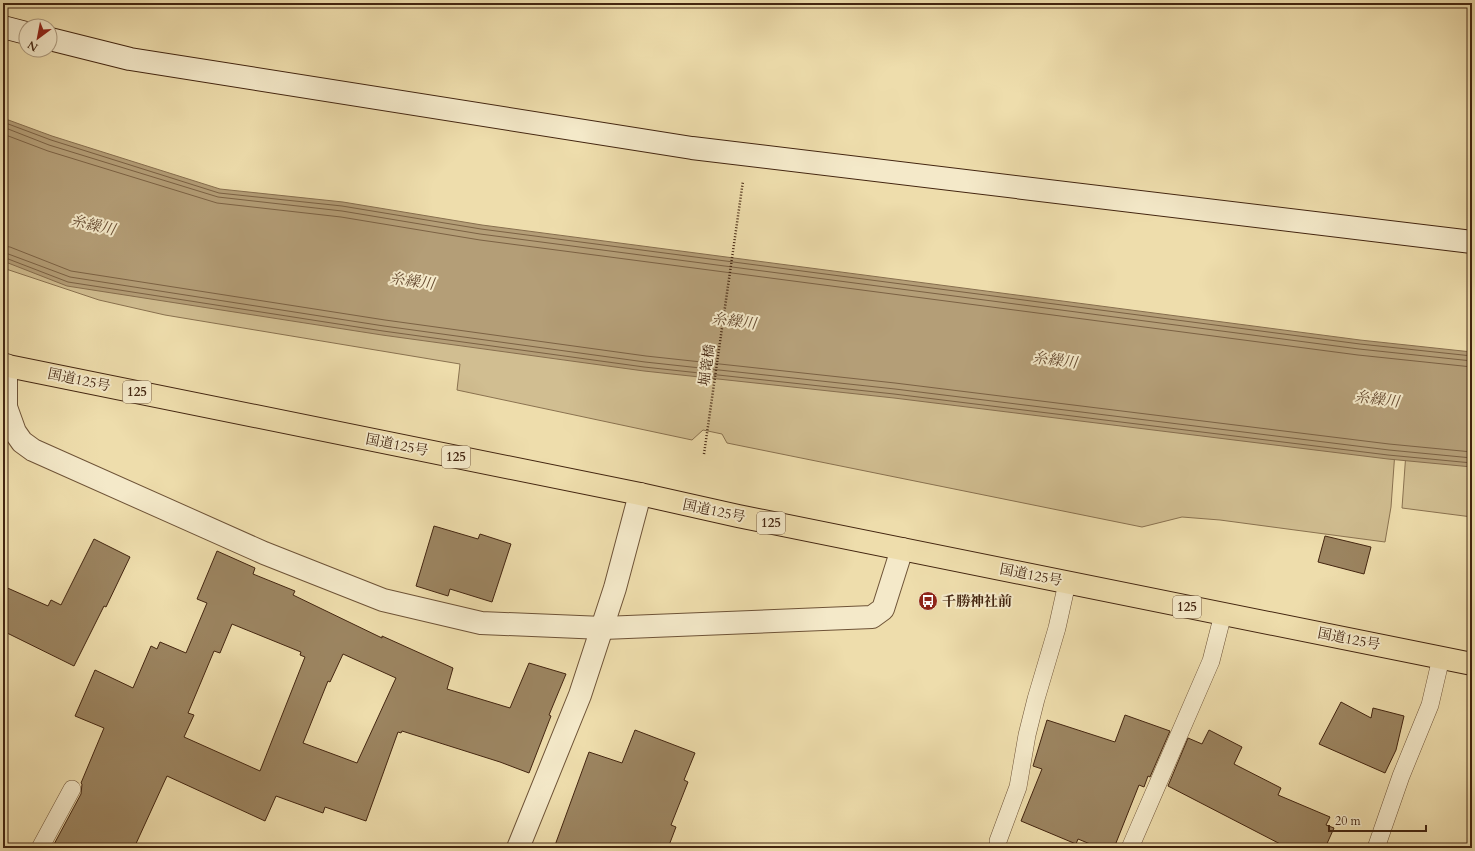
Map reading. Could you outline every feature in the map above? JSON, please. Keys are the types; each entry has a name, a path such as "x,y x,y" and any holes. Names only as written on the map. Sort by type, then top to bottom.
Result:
{"highway":[{"name":"国道125号","path":"4,365 640,494 738,516 1472,664"}],"street":[{"path":"3,27 18,31"},
{"path":"58,41 130,59 692,148 1472,242"},
{"path":"4,365 6,407 14,432 22,442 33,450 264,553 383,600 481,623 603,628 872,617 883,609 902,549"},
{"path":"518,848 580,695 603,628 621,568 640,494"}],"lane":[{"path":"998,841 1018,787 1027,735 1057,628 1067,583"},
{"path":"1130,848 1209,665 1223,614"},
{"path":"1376,848 1401,776 1430,704 1440,658"},
{"path":"40,848 72,789"}],"path":[{"name":"堀篭橋","path":"704,454 742,192"}],"shaded area":[{"path":"3,248 1395,451 1391,507 1385,542 1220,520 1182,517 1142,527 727,443 722,434 703,430 692,440 457,390 460,364 165,315 99,300 3,268"},
{"path":"1406,452 1472,459 1472,517 1402,508"}],"water":[{"name":"糸繰川","path":"3,118 52,136 220,189 343,202 482,225 1360,340 1472,352 1472,467 1388,459 894,398 644,371 382,335 67,286 3,261"}],"building":[{"path":"434,526 478,539 480,534 511,544 492,602 450,589 448,596 416,586"},
{"path":"1325,536 1371,547 1364,574 1318,562"},
{"path":"94,539 130,557 106,607 104,606 74,666 3,631 3,586 48,606 51,600 61,605"},
{"path":"217,551 255,568 253,574 295,591 293,595 382,638 382,636 453,668 447,689 510,708 529,663 566,674 549,715 551,716 529,773 500,762 402,731 401,733 398,732 366,821 325,807 323,813 276,796 265,821 167,776 134,848 52,848 81,794 81,783 104,728 75,716 95,670 133,688 151,646 157,649 160,642 186,653 207,603 197,599","holes":["232,624 301,652 300,655 305,657 260,771 184,737 194,715 188,713 214,651 220,653","343,654 396,678 357,763 303,743 328,681 330,682"]},
{"path":"1341,702 1371,718 1373,708 1404,716 1396,750 1385,773 1319,744"},
{"path":"1125,715 1170,731 1150,777 1148,776 1144,787 1139,785 1114,848 1100,848 1078,839 1076,844 1021,821 1042,769 1033,766 1047,720 1115,742"},
{"path":"635,730 695,753 684,780 688,782 671,825 676,827 668,848 554,848 589,752 622,763"},
{"path":"1209,730 1242,747 1234,764 1281,788 1278,795 1330,817 1326,825 1334,828 1325,848 1288,848 1168,786 1188,738 1202,744"}],"place":[{"name":"千勝神社前","path":"928,601"}]}
